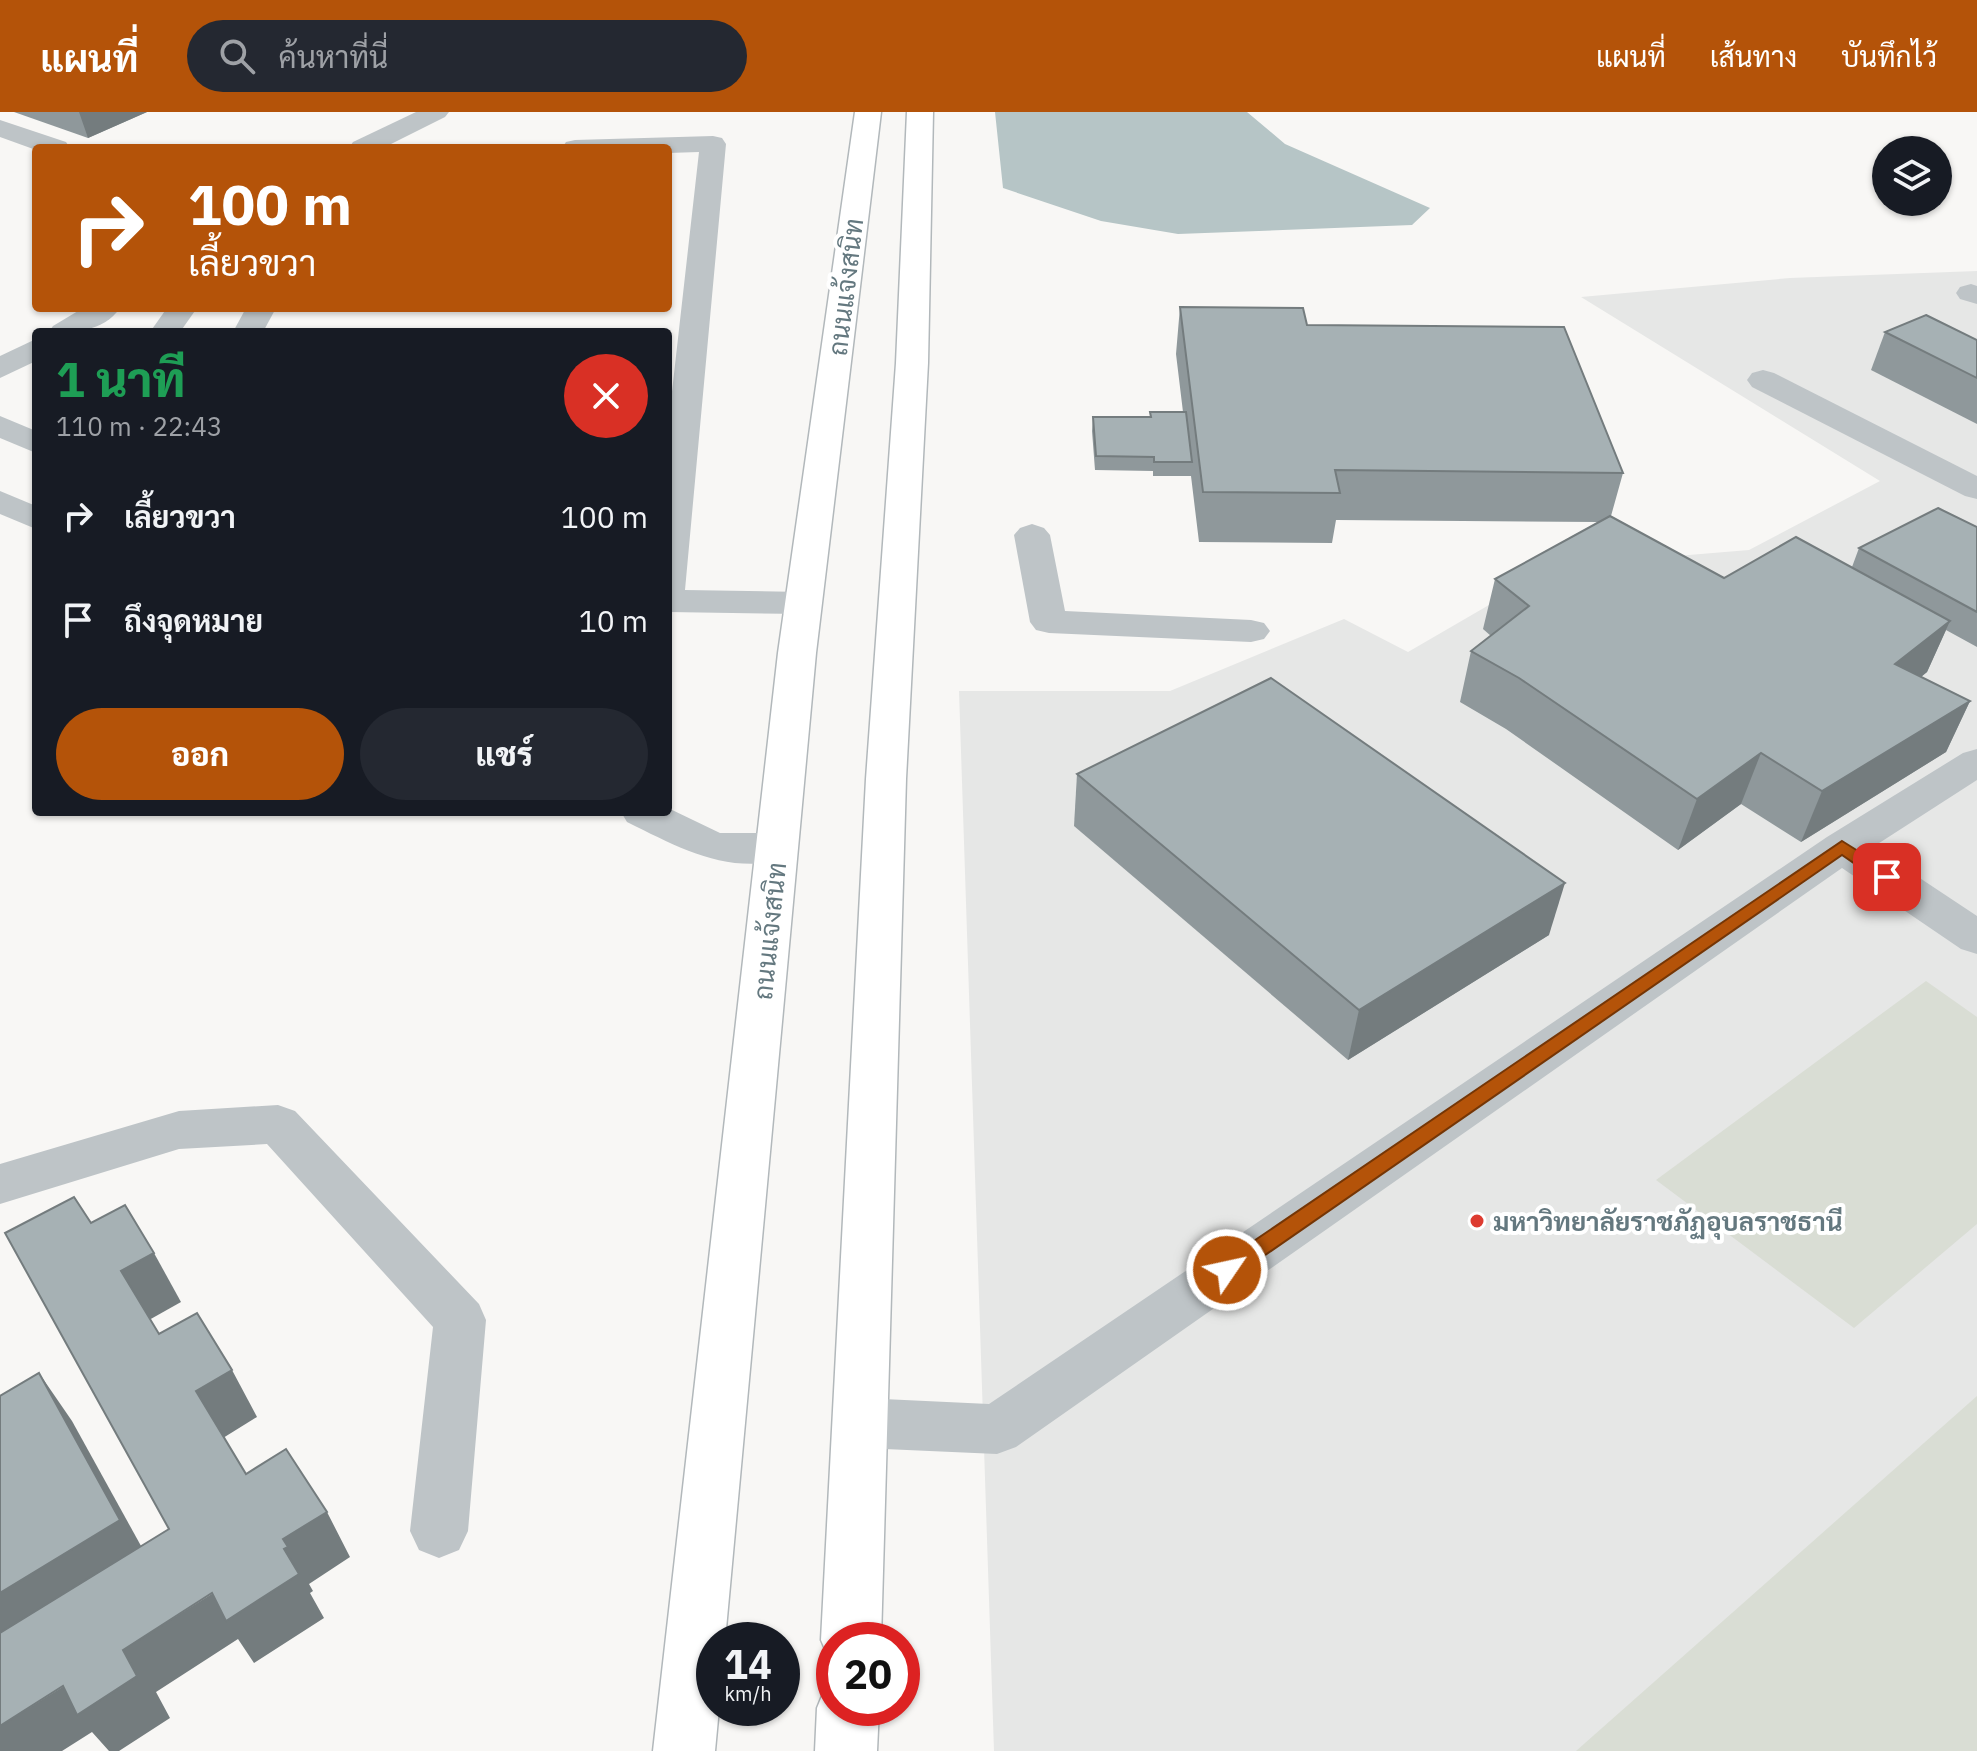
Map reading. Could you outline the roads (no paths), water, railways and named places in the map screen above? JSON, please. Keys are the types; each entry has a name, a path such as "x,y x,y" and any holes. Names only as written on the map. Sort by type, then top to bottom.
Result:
{"main road":[{"name":"ถนนแจ้งสนิท","path":"684,1751 804,603 868,112"},
{"path":"852,1622 886,779 912,363 920,112"},
{"path":"846,1751 847,1726"}],"street":[{"path":"370,144 436,112"},
{"path":"0,128 46,144"},
{"path":"672,145 713,144 672,549"},
{"path":"71,328 98,312"},
{"path":"0,369 32,350"},
{"path":"1763,380 1977,489"},
{"path":"0,426 32,441"},
{"path":"0,501 32,517"},
{"path":"1032,535 1049,622 1251,631"},
{"path":"672,601 804,603"},
{"path":"862,1423 997,1429 1842,847 1977,762"},
{"path":"650,816 714,847 777,848"},
{"path":"1842,847 1977,938"},
{"path":"0,1184 179,1130 278,1124 460,1320 439,1531"}],"place":[{"name":"มหาวิทยาลัยราชภัฏอุบลราชธานี","path":"1477,1221"}]}
